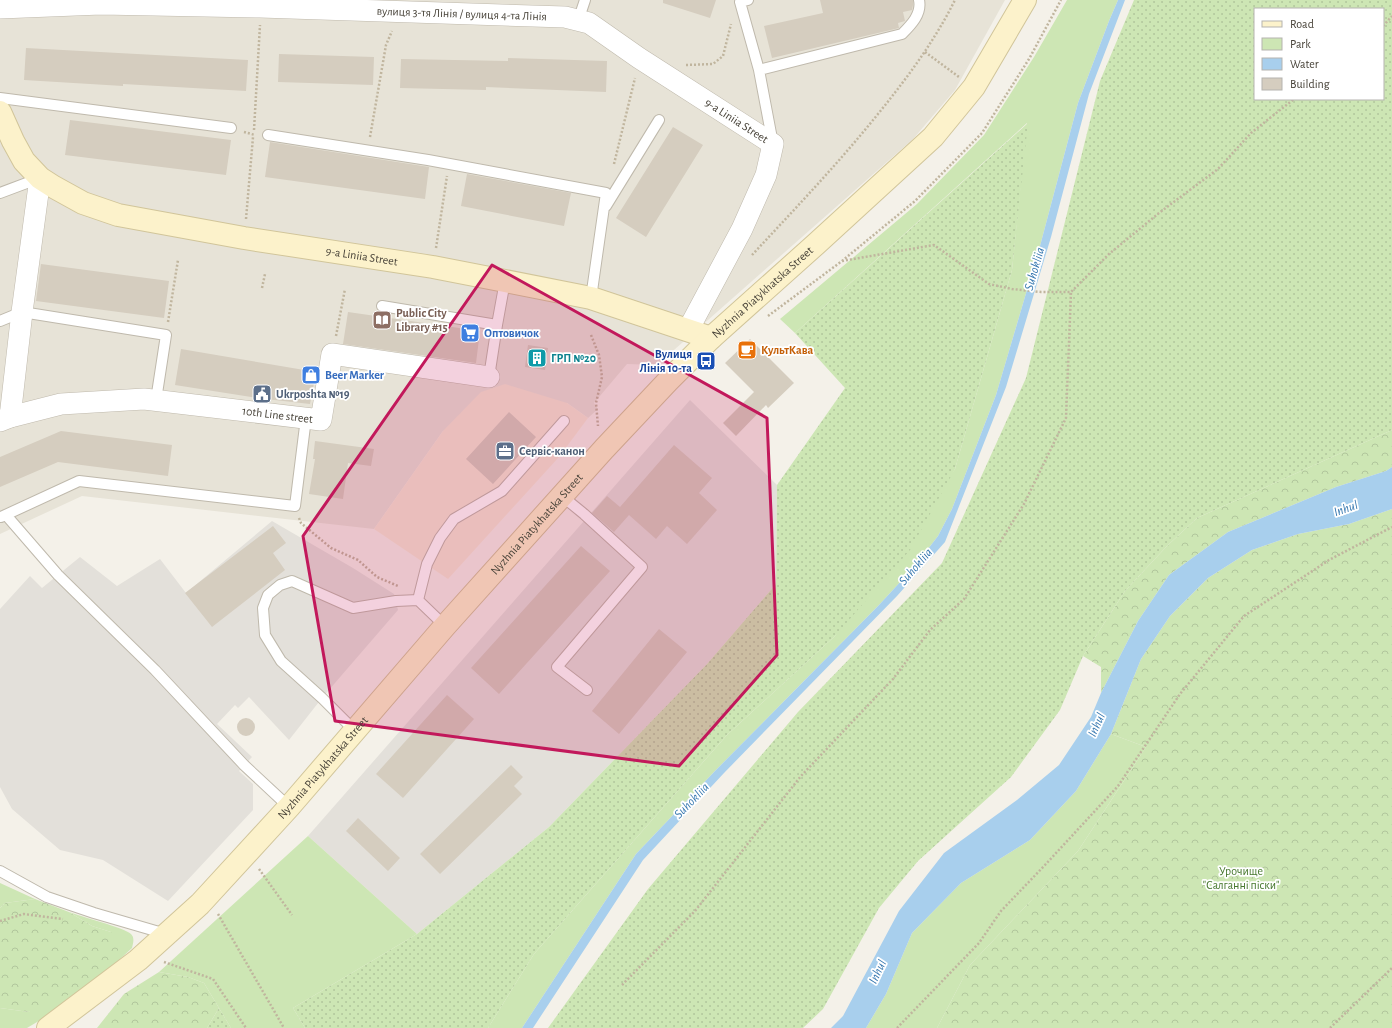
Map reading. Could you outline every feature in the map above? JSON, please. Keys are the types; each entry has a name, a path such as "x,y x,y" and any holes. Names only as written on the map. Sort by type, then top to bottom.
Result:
{"street":[{"name":"Nyzhnia Piatykhatska Street","path":"50,1028 138,960 200,904 289,807 444,626 604,449 668,381 711,338 933,137 974,87 1025,0"},
{"name":"вулиця 3-тя Лінія / вулиця 4-та Лінія","path":"0,8 101,4 260,7 401,12 570,13"},
{"name":"9-a Liniia Street","path":"570,13 589,23 640,58 773,144 766,175 742,229 688,330"},
{"path":"0,112 12,141 24,161 40,178"},
{"name":"9-a Liniia Street","path":"40,178 83,203 118,215 244,238 434,267 591,298 711,338"},
{"name":"10th Line street","path":"40,178 22,312 5,419 61,404 144,399 321,420 332,354"},
{"path":"332,354 489,377"}],"lane":[{"path":"570,13 585,0"},
{"path":"748,0 740,2 759,70 773,144"},
{"path":"759,70 902,34 915,20 920,3 919,0"},
{"path":"0,98 231,128"},
{"path":"604,210 659,120"},
{"path":"268,135 449,164 606,193 591,298"},
{"path":"0,193 40,178"},
{"path":"489,377 505,281"},
{"path":"382,306 497,325"},
{"path":"0,321 22,312 166,335 156,400"},
{"path":"289,807 244,765 155,670 58,575 3,516 79,481 295,506 306,418"},
{"path":"418,600 427,564 440,538 454,519 502,491 564,421"},
{"path":"562,496 642,567 557,667 587,690"},
{"path":"355,731 322,698 281,661 265,635 263,608 268,595 280,585 292,581 353,608 396,601 418,600 444,626"},
{"path":"0,871 47,897 167,935"}],"path":[{"path":"749,258 801,204 843,157 904,82 925,52 955,0"},
{"path":"763,320 842,261 915,200 982,132 1028,59 1061,0"},
{"path":"372,125 386,45 401,12"},
{"path":"1384,25 1392,16"},
{"path":"660,70 685,65 713,64 723,56 732,21"},
{"path":"244,238 254,135 259,42"},
{"path":"925,52 974,87"},
{"path":"614,167 640,58"},
{"path":"622,985 695,911 801,776 893,679 930,630 964,599 1024,504 1066,418 1071,292 1110,254 1159,213 1218,169 1251,133 1293,100"},
{"path":"434,267 449,164"},
{"path":"842,261 934,245 989,284 1012,289 1041,292 1071,292"},
{"path":"166,335 178,260"},
{"path":"262,288 265,274"},
{"path":"332,354 345,288"},
{"path":"592,335 599,355 602,377 596,403 597,424 604,449"},
{"path":"295,506 301,523 331,548 358,560 377,576 398,586 418,600"},
{"path":"897,1028 978,943 1000,911 1046,865 1118,786 1180,694 1244,616 1329,560 1392,526"},
{"path":"257,867 292,915"},
{"path":"215,910 284,1028"},
{"path":"0,921 24,914 66,919"},
{"path":"138,960 161,961 213,979 246,1028"},
{"path":"1330,1028 1392,968"}],"highlighted area":[{"path":"492,265 767,418 777,655 679,766 335,721 303,536"}],"shaded area":[{"path":"0,0 1005,0 955,90 913,139 657,365 627,364 594,403 598,409 588,418 567,403 443,431 374,529 82,496 0,534"},
{"path":"505,384 567,403 588,418 559,457 448,579 374,529 443,431 481,392"},
{"path":"690,400 777,485 776,584 707,664 549,827 417,934 308,836"},
{"path":"272,521 353,568 394,594 398,610 322,698 289,740 249,697 238,708 235,705 217,724 252,757 239,771 253,784 253,810 168,901 103,860 60,850 12,809 0,787 0,609 30,576 42,588 80,557 117,586 160,559 186,593"}],"green space":[{"path":"1067,0 1118,0 1078,103 1040,246 996,395 952,509 938,536 914,567 879,605 714,772 636,854 522,1028 488,1028 534,954 727,735 835,636 955,469 1012,270 1027,123 795,333 780,319 917,204 984,135 1034,57"},
{"path":"1134,0 1392,0 1392,430 1197,518 1167,546 1125,591 1083,656 1060,710 1011,777 918,861 879,908 823,1009 803,1028 548,1028 648,889 798,712 942,563 1026,378 1100,81"},
{"path":"1028,123 1012,270 955,469 910,550 835,636 727,735 534,954 488,1028 305,1028 293,1008 417,934 549,827 707,664 776,584 777,485 845,388 795,333"},
{"path":"1392,430 1392,467 1386,471 1336,487 1228,532 1169,575 1138,621 1101,693 1101,667 1083,656 1125,591 1167,546 1197,518"},
{"name":"Урочище \"Салганні піски\"","path":"1392,509 1392,1028 937,1028 970,965 1078,851 1146,747 1111,734 1141,659 1170,616 1208,578 1252,550 1298,534 1349,524"},
{"path":"1111,734 1146,747 1078,851 970,965 937,1028 866,1028 886,994 912,933 961,883 1030,840 1076,791"},
{"path":"308,836 417,934 293,1008 305,1028 231,1028 204,983 188,977 159,972"},
{"path":"0,883 35,899 5,903 0,908"},
{"path":"35,899 69,912 92,926 111,932 121,943 117,953 82,989 29,1012 0,1008 0,908 5,903"},
{"path":"69,912 127,931 133,937 132,948 79,997 27,1028 0,1028 0,1008 29,1012 111,932 92,926"},
{"path":"159,972 188,977 204,983 219,1008 207,1028 97,1028 124,994"},
{"path":"219,1008 231,1028 207,1028"}],"water":[{"name":"Suhokliia","path":"1118,0 1125,0 1089,94 1051,237 1006,387 945,542 897,596 724,773 643,860 533,1028 522,1028 636,854 714,772 879,605 914,567 938,536 952,509 996,395 1040,246 1078,103"},
{"name":"Inhul","path":"1392,467 1392,509 1349,524 1298,534 1252,550 1208,578 1170,616 1141,659 1111,734 1076,791 1030,840 961,883 912,933 886,994 866,1028 831,1028 843,1016 899,911 944,853 1017,800 1059,765 1091,717 1101,693 1138,621 1169,575 1228,532 1336,487 1386,471"}],"building":[{"path":"663,0 716,0 710,18 663,3"},
{"path":"820,0 913,0 913,5 912,10 903,12 905,21 898,23 899,28 772,58 764,26 823,13"},
{"path":"26,48 248,60 246,91 24,80"},
{"path":"279,54 374,57 373,85 278,82"},
{"path":"508,58 607,61 606,92 486,87 486,90 400,88 401,59 508,61"},
{"path":"70,120 231,140 226,175 65,155"},
{"path":"673,127 703,145 646,237 616,218"},
{"path":"270,142 429,167 425,199 265,177"},
{"path":"467,174 571,193 564,226 461,206"},
{"path":"41,264 169,281 164,318 36,301"},
{"path":"348,312 480,331 476,363 343,344"},
{"path":"750,339 794,383 768,408 766,405 736,436 723,423 754,392 725,363"},
{"name":"ГРП №20","path":"528,345 548,348 545,370 525,367"},
{"path":"181,349 316,372 310,404 257,398 175,385"},
{"path":"509,412 536,437 493,484 466,459"},
{"path":"61,431 172,445 168,476 58,462 0,487 0,457"},
{"path":"315,441 374,449 371,466 348,463 343,499 309,494 315,459 313,459"},
{"path":"674,445 712,478 699,493 717,510 687,544 667,526 656,539 629,515 614,532 592,513 607,496 620,507"},
{"path":"273,526 286,543 273,553 285,570 212,627 185,593"},
{"path":"581,546 610,571 499,694 471,668"},
{"path":"659,629 687,652 619,734 592,711"},
{"path":"447,695 474,719 403,798 376,774"},
{"path":"246,718 252,721 255,727 252,733 246,736 240,733 237,727 240,721"},
{"path":"511,765 523,777 514,786 522,794 440,874 420,854"},
{"path":"358,818 400,858 388,871 346,831"}],"place":[{"name":"Public City Library #15","path":"382,320"},
{"name":"Оптовичок","path":"470,333"},
{"name":"КультКава","path":"747,350"},
{"name":"ГРП №20","path":"537,358"},
{"name":"Вулиця Лінія 10-та","path":"706,361"},
{"name":"Beer Marker","path":"311,375"},
{"name":"Ukrposhta №19","path":"262,394"},
{"name":"Сервіс-канон","path":"505,451"}]}
